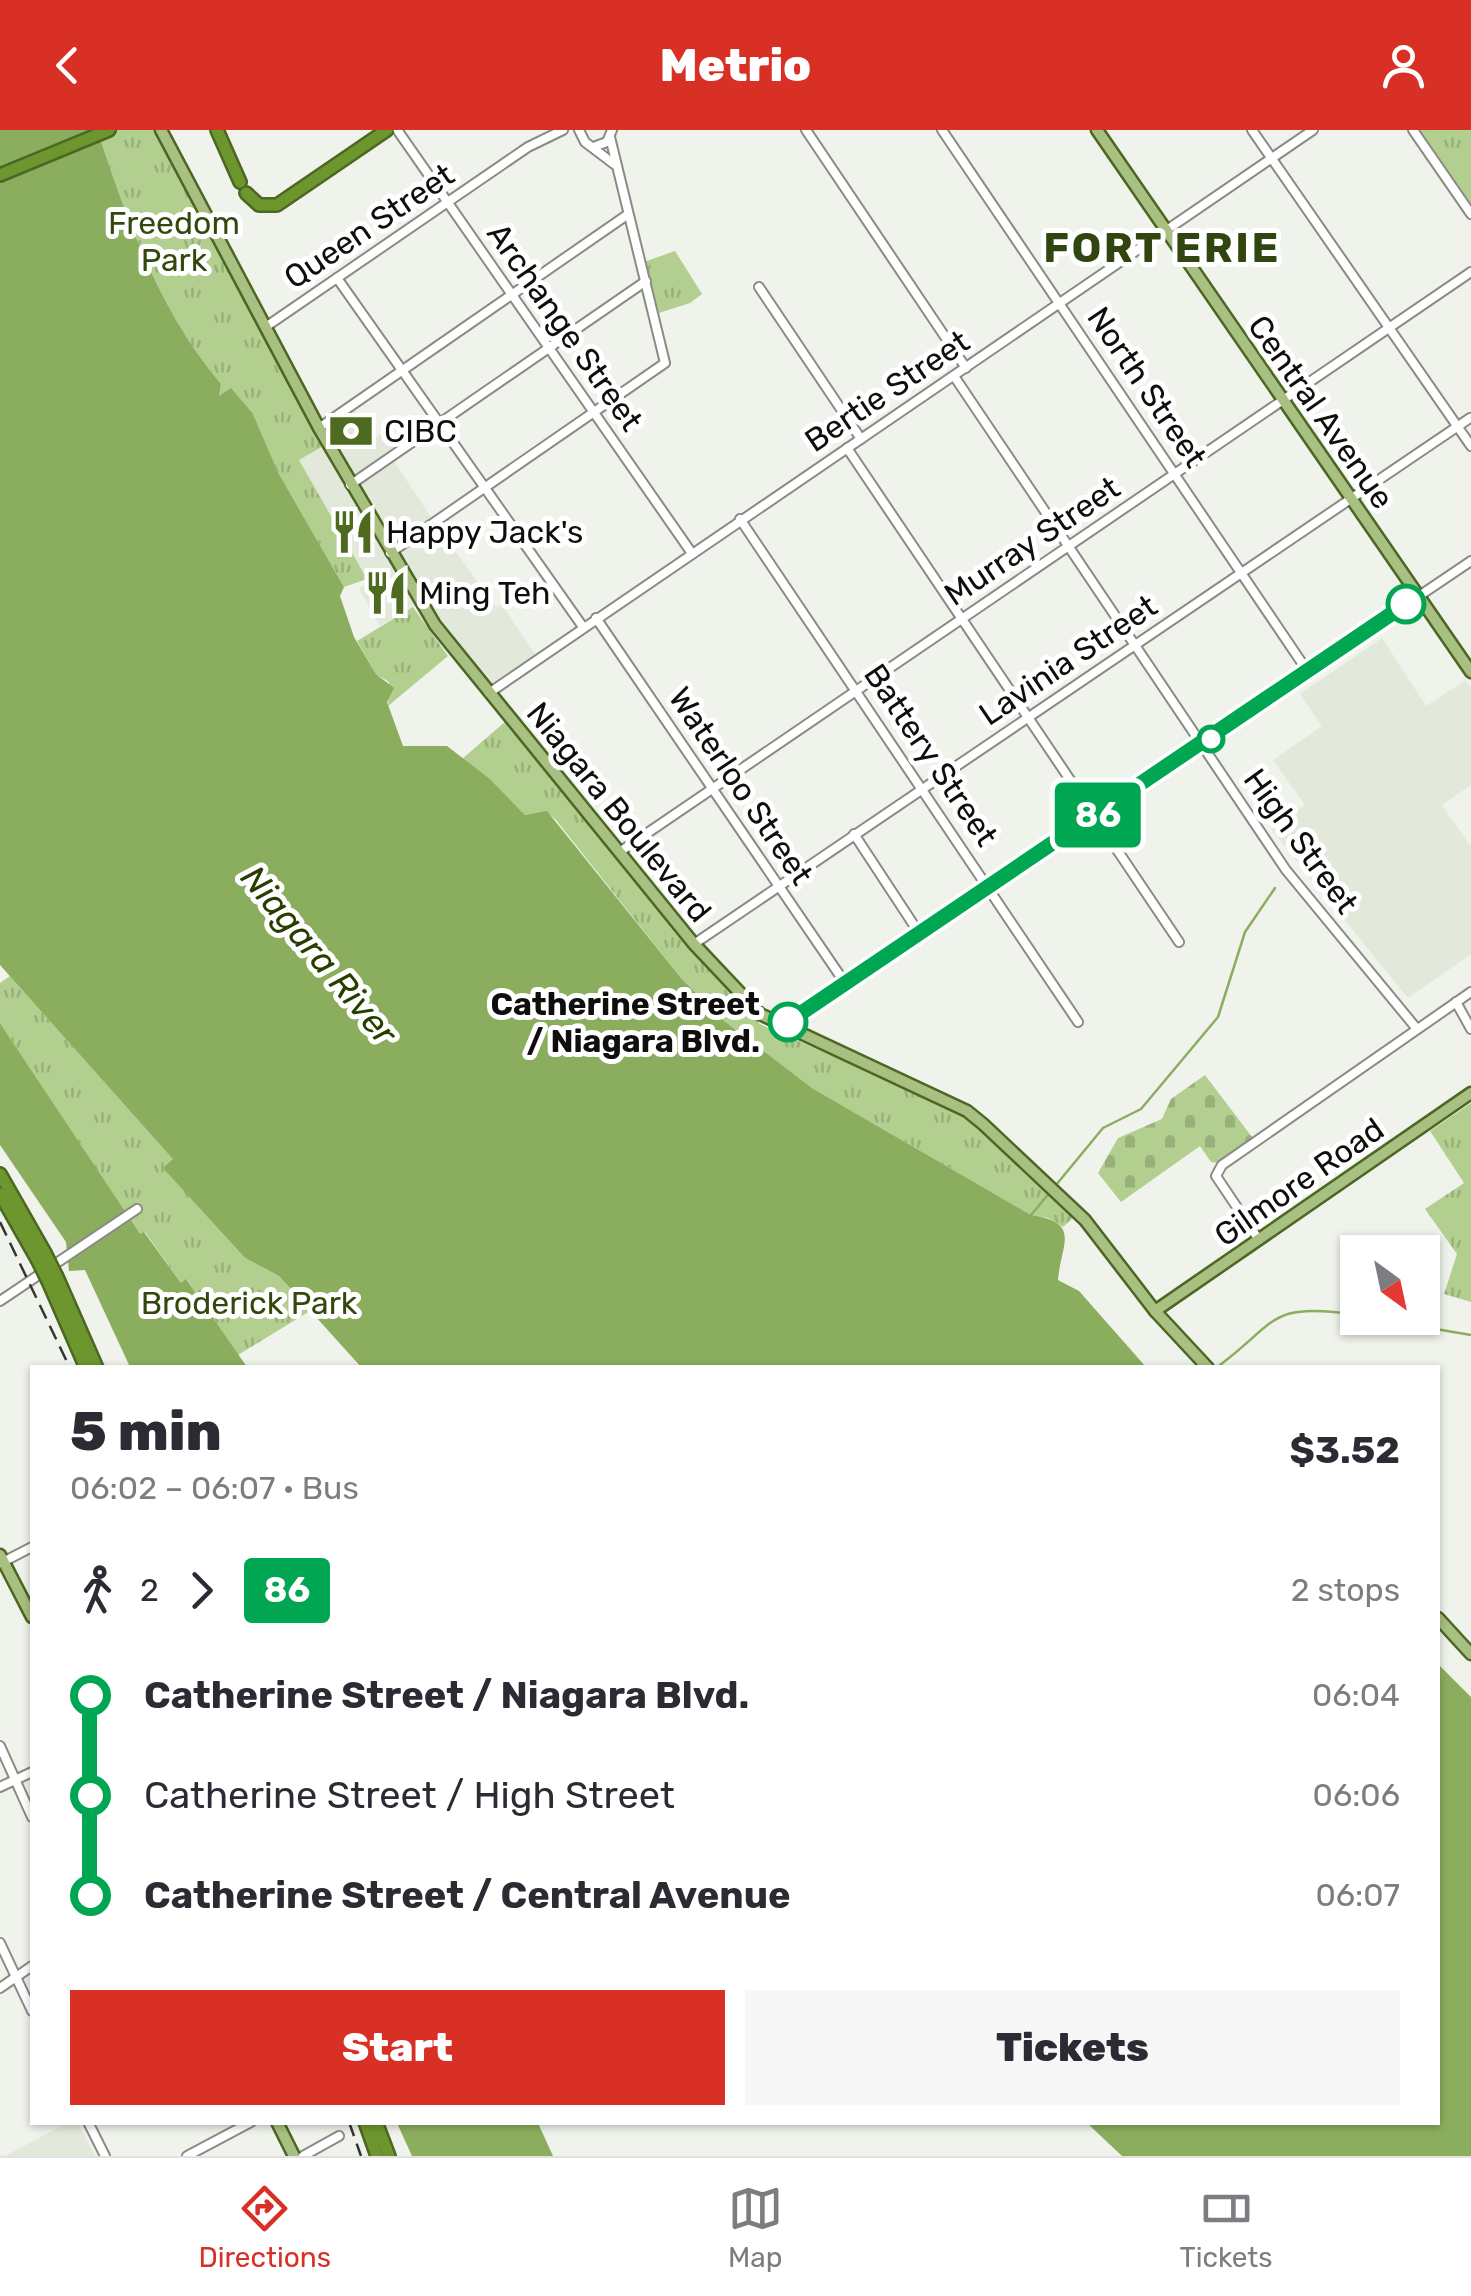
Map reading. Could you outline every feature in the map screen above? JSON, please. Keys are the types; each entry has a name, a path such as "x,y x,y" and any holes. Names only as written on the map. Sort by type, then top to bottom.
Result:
{"highway":[{"path":"0,176 109,130"},
{"path":"217,130 243,187 259,204 277,204 387,130"},
{"path":"0,1174 41,1256"},
{"path":"0,1194 54,1274 96,1365"},
{"path":"54,1274 85,1365"},
{"path":"366,2125 378,2156"},
{"path":"377,2125 389,2156"}],"main road":[{"name":"Niagara Boulevard","path":"161,130 350,485 434,625 694,944 745,1002 780,1027 967,1111 984,1124 1085,1220 1155,1311 1205,1365"},
{"name":"Central Avenue","path":"1097,130 1471,672"},
{"name":"Gilmore Road","path":"1155,1311 1471,1093"},
{"path":"1,1560 30,1613"},
{"path":"1440,1620 1471,1654"},
{"path":"278,2125 294,2156"}],"street":[{"name":"Queen Street","path":"267,326 448,202 563,130"},
{"path":"806,130 966,368"},
{"name":"North Street","path":"942,130 1308,672"},
{"path":"1252,130 1471,446"},
{"name":"Bertie Street","path":"489,693 1314,130"},
{"path":"1413,130 1471,214"},
{"name":"Archange Street","path":"398,131 691,552"},
{"path":"596,146 612,132"},
{"path":"390,553 664,364 665,350 614,164 612,132"},
{"path":"551,136 580,134 614,164"},
{"path":"319,428 627,215"},
{"name":"Murray Street","path":"621,851 1471,272"},
{"path":"337,278 583,627"},
{"path":"350,485 646,280"},
{"path":"759,288 861,439"},
{"name":"High Street","path":"954,376 1296,883 1417,1029"},
{"name":"Lavinia Street","path":"694,944 1470,418"},
{"path":"847,448 1179,942"},
{"name":"Battery Street","path":"740,519 1078,1022"},
{"path":"780,1027 1471,561"},
{"name":"Waterloo Street","path":"596,618 845,983"},
{"path":"854,834 918,933"},
{"path":"1260,1240 1216,1176 1222,1165 1471,992"},
{"path":"1456,1002 1471,1029"},
{"path":"0,1301 54,1274 137,1209"},
{"path":"1,1560 30,1549"},
{"path":"0,1746 30,1812"},
{"path":"0,1787 30,1773"},
{"path":"0,1943 30,2008"},
{"path":"0,1988 30,1967"},
{"path":"90,2125 106,2156"},
{"path":"187,2156 244,2125"},
{"path":"303,2156 339,2136"}],"shaded area":[{"path":"351,406 374,439 384,432 398,452 391,457 437,526 496,607 501,604 538,658 489,693 420,603 380,626 359,589 368,582 299,460 327,445 319,428"},
{"path":"1382,638 1426,706 1466,680 1471,688 1471,785 1442,805 1471,847 1471,954 1408,998 1271,829 1305,805 1273,760 1322,726 1300,694"},
{"path":"63,2125 79,2125 95,2156 5,2156"}],"green space":[{"name":"Freedom Park","path":"97,130 156,130 322,447 299,460 367,579 344,587 279,474 253,414 219,396 221,384 179,325 147,263"},
{"path":"1413,130 1471,130 1471,214"},
{"path":"675,251 702,294 690,303 659,313 644,262"},
{"path":"413,607 448,656 388,706 389,682 376,674 357,641"},
{"path":"506,721 624,859 695,954 760,1024 962,1113 1074,1217 1063,1227 1048,1218 1031,1215 812,1088 723,1020 681,978 556,820 547,812 525,815 490,779 462,759"},
{"name":"Broderick Park","path":"10,976 174,1159 164,1168 245,1258 279,1276 310,1311 238,1355 187,1280 181,1283 145,1232 140,1235 0,1023 0,983"},
{"path":"1205,1075 1255,1141 1224,1164 1211,1162 1200,1146 1121,1202 1098,1173 1118,1138 1162,1119 1171,1099"},
{"path":"1471,1103 1471,1302 1444,1294 1457,1254 1425,1209 1464,1183 1430,1131"}],"water":[{"name":"Niagara River","path":"0,130 97,130 133,231 162,295 221,384 219,396 231,388 253,414 279,474 344,587 340,596 354,637 376,674 394,688 387,702 403,746 447,746 490,779 525,815 547,811 681,978 723,1020 812,1088 1031,1215 1057,1223 1065,1237 1058,1280 1079,1291 1144,1365 359,1365 279,1276 245,1258 163,1168 173,1159 0,965"},
{"path":"0,1023 140,1234 144,1232 181,1283 186,1279 246,1365 129,1365 85,1270 69,1271 66,1242 0,1145"},
{"path":"1440,1666 1471,1697 1471,2156 1122,2156 1089,2125 1440,2125"},
{"path":"398,2125 539,2125 553,2156 412,2156"}],"waterway":[{"path":"1056,1185 1103,1128 1141,1109 1218,1017 1245,932 1275,888"},
{"path":"1031,1215 1051,1191"},
{"path":"1220,1365 1276,1319 1306,1311 1340,1313"},
{"path":"1440,1330 1471,1335"}],"railway":[{"path":"0,1222 69,1365"},
{"path":"350,2125 361,2156"}],"bus line":[{"name":"86","path":"788,1022 1406,604"}],"place":[{"name":"CIBC","path":"351,431"},
{"name":"Happy Jack's","path":"353,532"},
{"name":"Ming Teh","path":"386,593"},
{"name":"Catherine Street / Niagara Blvd.","path":"788,1022"}],"district":[{"name":"FORT ERIE","path":"1162,248"}]}
